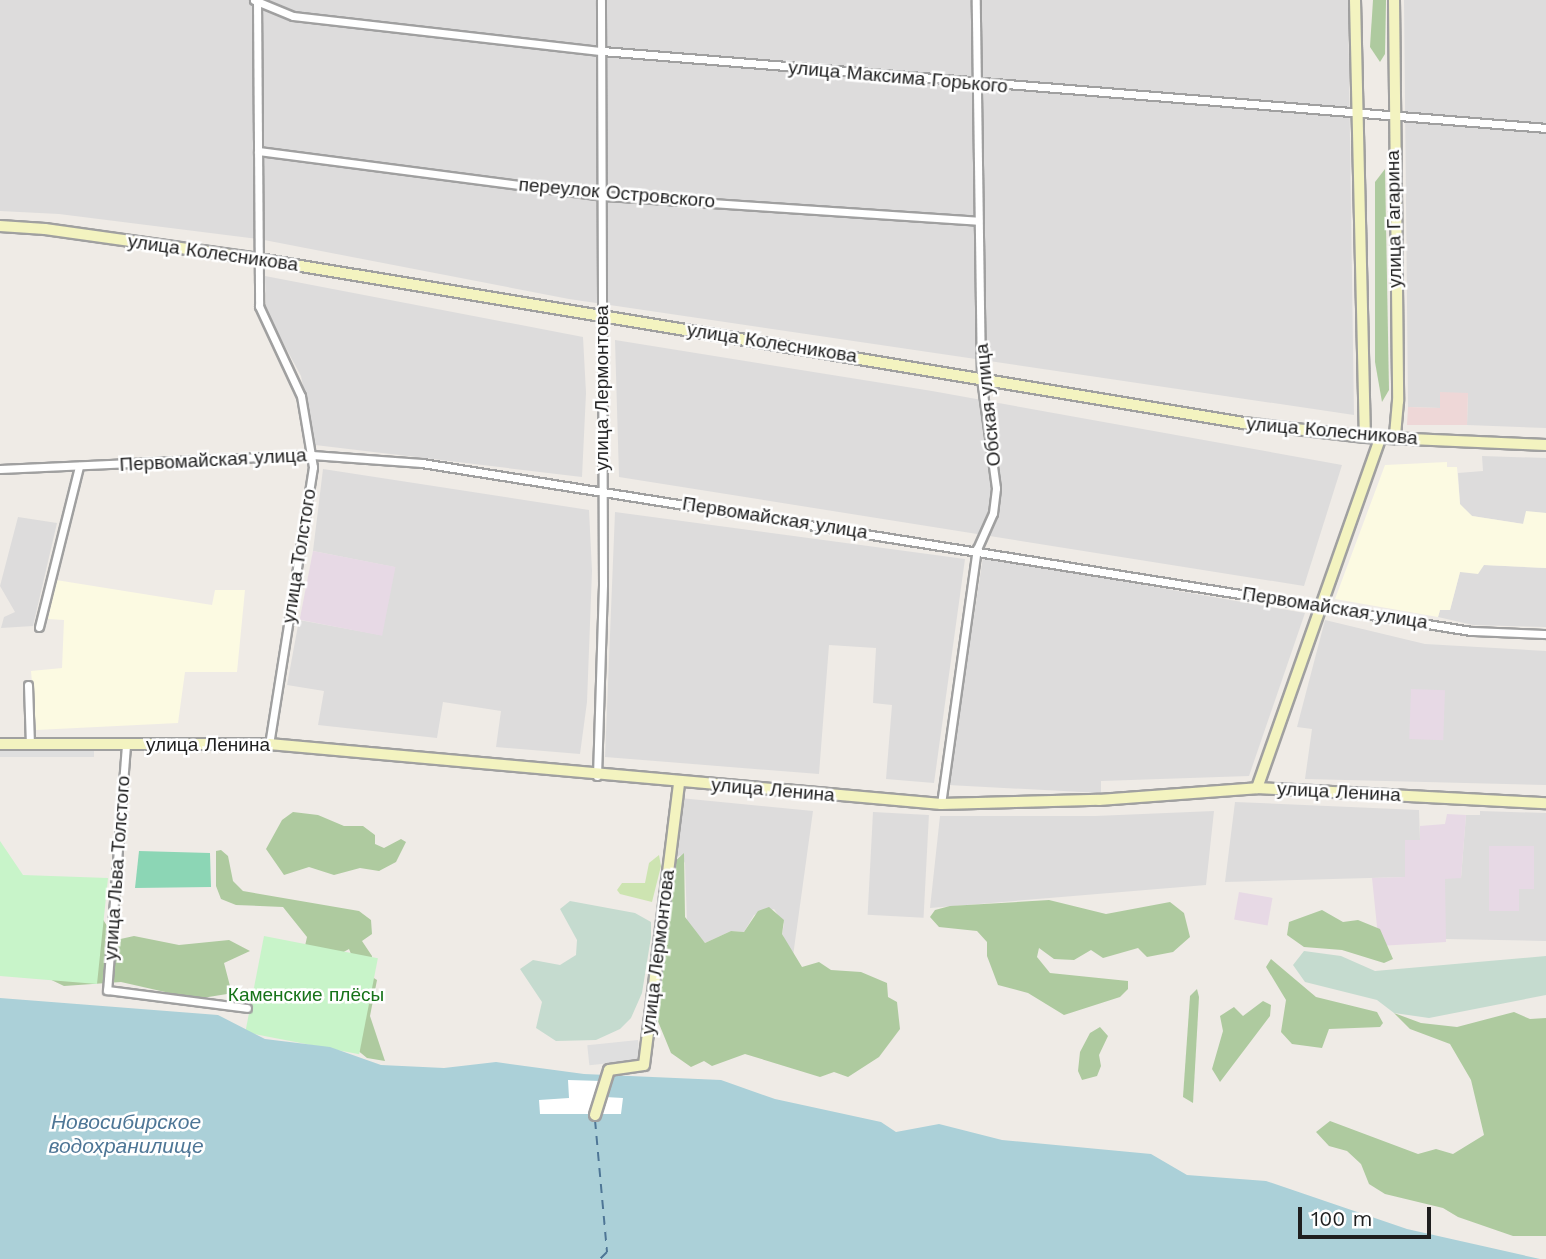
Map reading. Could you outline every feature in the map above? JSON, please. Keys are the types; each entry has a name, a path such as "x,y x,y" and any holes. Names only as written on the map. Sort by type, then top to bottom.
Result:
{"street":[{"name":"улица Лермонтова","path":"597,776 603,195 601,0"},
{"name":"Обская улица","path":"941,804 977,549 993,513 996,488 981,378 976,0"},
{"name":"улица Гагарина","path":"1355,0 1365,437"},
{"name":"улица Гагарина","path":"1394,0 1393,119 1398,401 1395,438"},
{"name":"улица Максима Горького","path":"256,1 293,16 602,51 1356,116 1546,128"},
{"name":"улица Толстого","path":"256,1 259,306 301,396 312,455 269,744"},
{"name":"переулок Островского","path":"258,151 603,195 978,221"},
{"name":"улица Колесникова","path":"0,226 45,229 259,259 1244,423 1365,437 1546,445"},
{"path":"1257,788 1380,438"},
{"name":"Первомайская улица","path":"0,469 312,455 422,463 977,549 1471,631 1546,634"},
{"path":"39,627 79,466"},
{"path":"28,685 30,744"},
{"name":"улица Ленина","path":"0,744 269,744 597,776 941,804 1099,800 1257,788 1546,803"},
{"name":"улица Льва Толстого","path":"126,746 107,990 247,1008"},
{"name":"улица Лермонтова","path":"595,1115 609,1070 644,1065 679,782"}],"shaded area":[{"path":"0,0 1348,0 1354,415 569,299 259,239 59,214 0,211"},
{"path":"1404,0 1546,0 1546,428 1467,425 1468,393 1440,408 1408,407"},
{"path":"265,276 583,337 586,393 582,477 315,445 301,376 266,311"},
{"path":"615,340 932,391 1342,465 1304,586 619,477"},
{"path":"1440,392 1468,393 1467,425 1407,425 1408,407 1440,408"},
{"path":"1482,456 1546,458 1546,513 1527,512 1524,524 1472,516 1460,505 1458,473 1483,471"},
{"path":"1447,462 1447,467 1457,467 1460,504 1472,516 1523,524 1526,511 1546,513 1546,568 1484,565 1478,574 1460,572 1450,610 1440,610 1438,617 1335,599 1385,465"},
{"path":"323,469 589,510 592,571 587,702 580,754 496,747 501,711 443,702 437,738 318,725 324,691 287,685 299,620 381,635 394,567 313,551"},
{"path":"615,512 965,559 934,783 886,779 892,705 873,703 876,648 829,645 819,774 605,757"},
{"path":"18,517 57,523 33,626 1,628 4,617 15,612 0,586"},
{"path":"313,551 395,567 382,636 300,620"},
{"path":"983,557 1305,613 1249,776 1101,781 1101,793 948,785"},
{"path":"1484,565 1546,568 1546,627 1473,625 1438,617 1440,610 1450,610 1460,572"},
{"path":"56,580 212,605 215,590 245,590 237,672 185,672 178,723 36,730 31,671 62,668 64,620 48,619"},
{"path":"1325,620 1425,644 1546,651 1546,785 1305,779 1312,729 1297,727"},
{"path":"1411,689 1445,690 1443,740 1409,739"},
{"path":"0,750 94,751 94,757 0,757"},
{"path":"680,798 813,811 793,956 782,934 784,924 774,909 754,915 744,932 731,931 705,943 687,922 685,863 680,855 676,859"},
{"path":"1235,802 1419,810 1420,840 1405,841 1405,877 1225,882"},
{"path":"1214,811 1206,885 930,908 940,816 1095,816"},
{"path":"1480,811 1546,813 1546,941 1445,939 1445,878 1461,878 1466,815 1480,815"},
{"path":"873,812 929,815 924,918 868,915"},
{"path":"1447,814 1466,815 1461,878 1445,879 1446,942 1379,946 1372,878 1405,877 1405,840 1420,840 1420,826 1445,824"},
{"path":"1489,846 1534,846 1534,889 1519,889 1519,911 1489,911"},
{"path":"1239,892 1272,898 1268,925 1234,920"},
{"path":"638,1040 640,1060 589,1065 587,1045"}],"green space":[{"path":"1373,0 1386,0 1385,54 1380,62 1370,47"},
{"path":"1385,169 1389,390 1382,402 1375,362 1375,182"},
{"path":"293,812 318,815 344,826 363,826 375,835 375,844 384,848 401,839 406,842 396,862 379,871 360,868 334,875 309,867 284,875 266,849 282,820"},
{"path":"0,841 23,875 108,878 97,984 0,976"},
{"path":"221,850 228,856 233,881 243,891 359,911 371,920 372,934 362,941 372,956 369,975 377,980 370,1016 385,1061 367,1058 356,1049 357,968 349,949 340,954 305,946 307,937 283,907 236,905 221,899 216,886 216,851"},
{"path":"139,851 210,853 211,887 135,888"},
{"path":"684,853 685,917 705,943 731,931 744,932 758,911 769,907 784,920 782,934 802,967 819,962 831,970 861,972 887,983 888,997 897,1002 900,1029 879,1057 848,1077 834,1072 820,1077 745,1054 712,1066 704,1061 691,1067 671,1053 655,1014 673,863"},
{"path":"659,855 661,866 652,902 620,894 617,890 622,883 645,883 649,863"},
{"path":"1049,900 1106,914 1170,902 1184,913 1190,937 1173,952 1147,957 1138,948 1103,958 1091,950 1074,960 1054,959 1039,948 1037,957 1050,973 1128,981 1128,989 1120,997 1064,1015 1028,993 998,985 987,956 987,942 977,931 939,927 930,917 935,910 950,906"},
{"path":"570,901 635,913 651,922 642,993 631,1018 620,1029 596,1040 556,1041 536,1028 542,1002 520,969 533,960 560,965 576,955 577,940 560,909"},
{"path":"1322,910 1343,922 1358,920 1380,929 1393,959 1384,963 1342,950 1304,947 1287,935 1289,922"},
{"path":"102,918 116,940 134,936 179,945 229,940 250,951 224,963 230,986 227,994 196,999 121,982 64,986 41,975 0,938"},
{"name":"Каменские плёсы","path":"264,936 378,958 359,1054 245,1032"},
{"path":"1304,951 1341,956 1375,971 1546,956 1546,995 1429,1018 1394,1013 1377,1000 1305,982 1293,965"},
{"path":"1271,959 1316,997 1377,1012 1383,1023 1380,1027 1329,1029 1322,1048 1292,1044 1281,1032 1286,1000 1266,967"},
{"path":"1197,989 1199,997 1193,1103 1183,1097 1190,996"},
{"path":"1263,1001 1271,1005 1270,1016 1220,1082 1212,1069 1223,1031 1220,1016 1234,1007 1243,1016"},
{"path":"1514,1012 1530,1019 1546,1018 1546,1236 1513,1236 1458,1217 1443,1208 1385,1194 1369,1184 1361,1164 1347,1151 1329,1146 1316,1132 1330,1121 1418,1154 1436,1149 1453,1154 1484,1135 1471,1080 1450,1044 1410,1029 1394,1013 1421,1023 1457,1027"},
{"path":"1100,1027 1108,1036 1099,1055 1101,1066 1097,1076 1082,1080 1078,1071 1080,1052 1090,1033"}],"water":[{"name":"Новосибирское водохранилище","path":"0,998 218,1015 265,1039 330,1047 381,1065 444,1068 496,1062 584,1074 721,1080 775,1099 881,1122 896,1132 939,1124 1002,1140 1151,1154 1187,1175 1266,1181 1407,1229 1540,1259 0,1259"}],"pier":[{"path":"568,1080 602,1081 605,1097 623,1098 621,1114 540,1114 539,1100 569,1098"}],"ferry route":[{"path":"595,1120 607,1252 600,1259"}]}
